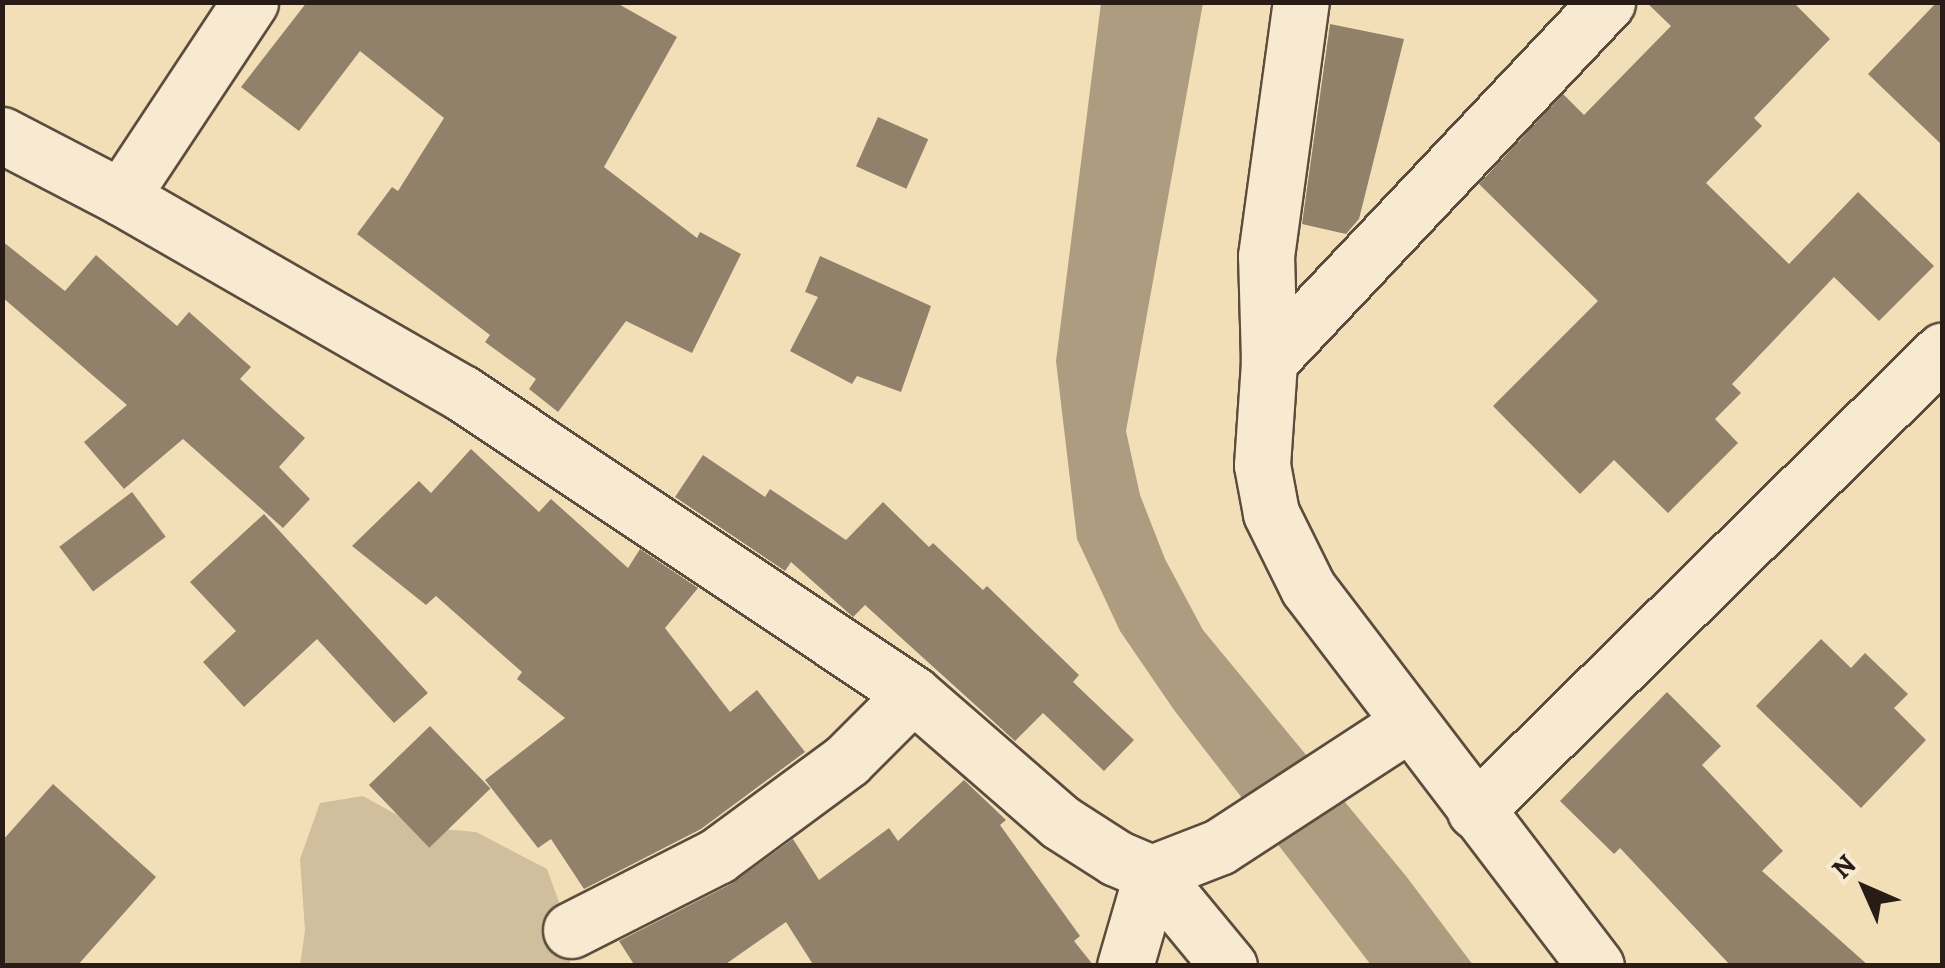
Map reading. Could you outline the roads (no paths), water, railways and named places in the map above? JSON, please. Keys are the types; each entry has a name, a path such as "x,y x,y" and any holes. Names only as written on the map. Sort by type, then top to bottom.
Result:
{"street":[{"path":"121,197 250,2"},
{"path":"1302,2 1266,256 1268,361 1262,466 1271,513 1390,736 1475,811 1596,966"},
{"path":"1268,361 1607,2"},
{"path":"2,135 121,197 462,394 913,694 1060,822 1116,858 1152,873 1229,966"},
{"path":"1475,811 1942,350"},
{"path":"571,930 717,856 847,760 913,694"},
{"path":"1152,873 1219,847 1390,736"},
{"path":"1126,966 1152,873"}]}
